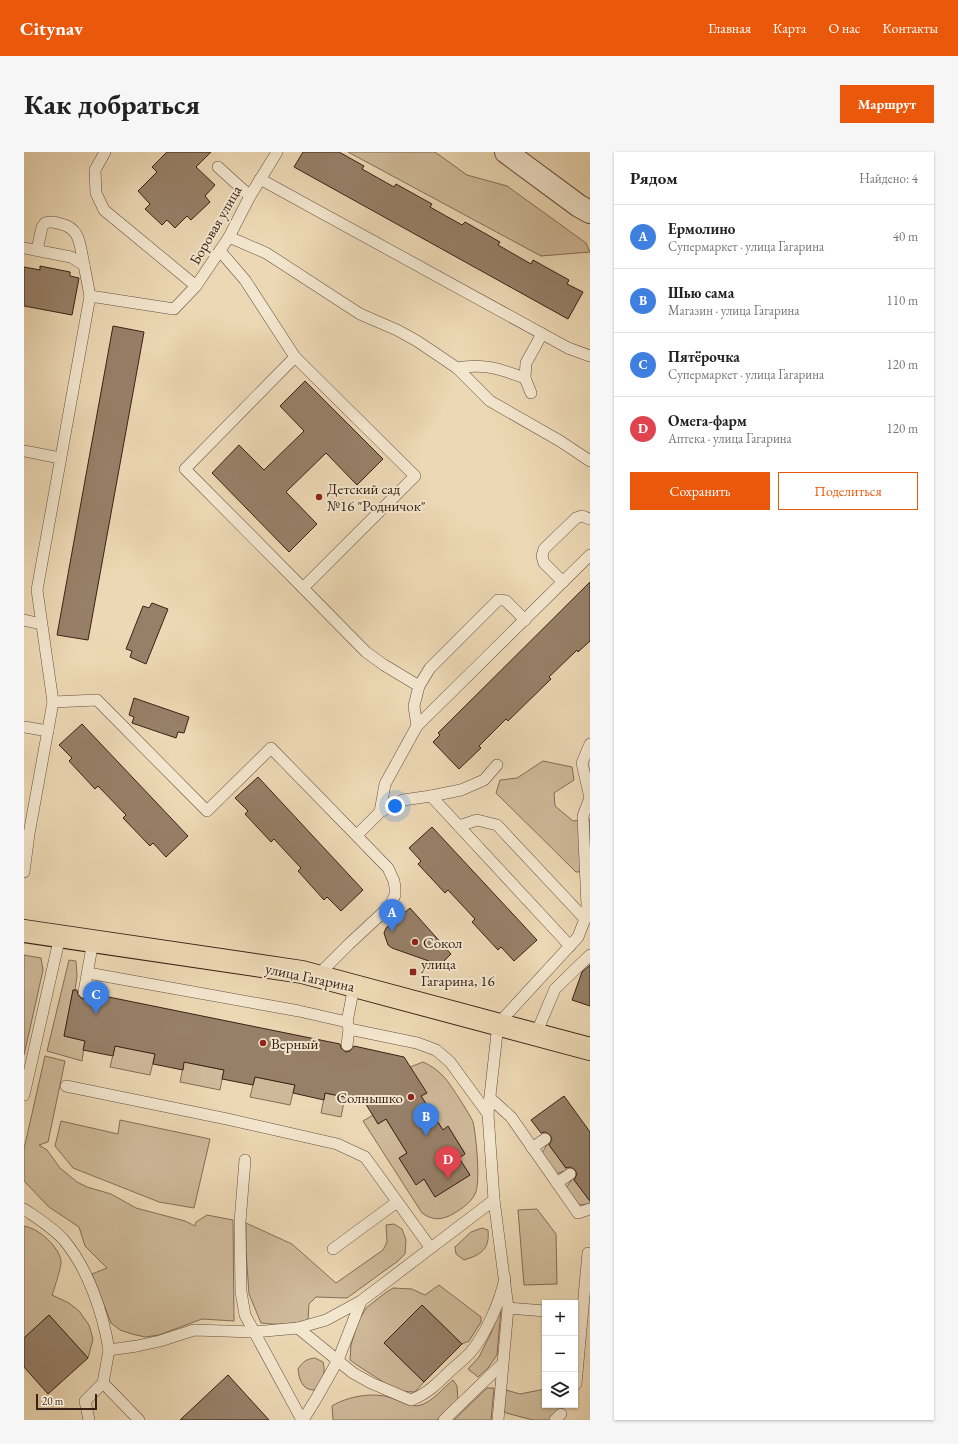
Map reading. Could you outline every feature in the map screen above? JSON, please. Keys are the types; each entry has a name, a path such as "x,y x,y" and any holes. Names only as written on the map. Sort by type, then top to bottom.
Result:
{"main road":[{"name":"улица Гагарина","path":"24,930 302,972 590,1049"}],"street":[{"path":"506,152 579,206 590,212"}],"lane":[{"path":"106,152 95,170 96,193 104,210 196,286"},
{"name":"Боровая улица","path":"90,296 174,309 196,286 220,251 250,196 277,152"},
{"path":"218,167 250,196"},
{"path":"260,179 568,348 590,356"},
{"path":"24,872 28,823 48,731 52,702 37,590 90,296 77,233 69,225 50,222 45,223 42,227 38,250"},
{"path":"229,237 266,253 360,314 397,330 417,341 458,368 490,401 560,441 590,461"},
{"path":"24,248 71,257 84,265"},
{"path":"220,251 245,280 295,357 416,476 303,588"},
{"path":"532,393 525,378 526,363 542,334"},
{"path":"295,357 185,469 366,652 384,665 419,686"},
{"path":"458,368 473,366 499,369 525,378"},
{"path":"24,451 60,458"},
{"path":"563,582 544,563 542,556 544,549 576,518 582,516 590,519"},
{"path":"380,812 385,784 417,726 590,555"},
{"path":"417,726 414,706 419,686 430,668 498,600 506,601 525,620"},
{"path":"24,620 41,624"},
{"path":"52,702 97,700 207,811 271,748 357,835 388,868 394,881 395,896 390,906 317,976"},
{"path":"24,727 48,731"},
{"path":"498,1420 508,1308 494,1200 488,1114 498,1024 578,937 585,919 588,906 583,816 590,798 582,763 590,744"},
{"path":"357,835 380,812 403,800 461,790 484,780 497,765"},
{"path":"431,796 570,946"},
{"path":"459,826 477,820 497,825 585,919"},
{"path":"24,1095 60,936"},
{"path":"84,992 93,941"},
{"path":"536,1034 555,989 590,955"},
{"path":"88,973 300,1011 348,1026 417,1043 436,1050 450,1062 488,1114"},
{"path":"347,1045 348,1026 354,986"},
{"path":"66,1086 227,1119 337,1144 365,1157 430,1247"},
{"path":"490,1098 511,1117 578,1213 590,1209"},
{"path":"532,1148 545,1139"},
{"path":"244,1160 240,1222 241,1292 245,1315 302,1420 316,1399 338,1360 360,1301"},
{"path":"557,1183 570,1174"},
{"path":"109,1350 145,1345 194,1330 254,1332 298,1328 326,1320 360,1301 494,1200"},
{"path":"333,1249 397,1202"},
{"path":"24,1209 62,1238 78,1259 87,1278 106,1329 109,1350 103,1383 85,1401 89,1420"},
{"path":"577,1372 579,1314 588,1253"},
{"path":"298,1328 353,1373 384,1389 411,1400 420,1397 433,1388 470,1353 481,1337 492,1315 502,1292 505,1278"},
{"path":"508,1308 542,1312"},
{"path":"444,1420 502,1364"},
{"path":"103,1383 139,1420"}],"shaded area":[{"path":"348,152 435,152 467,175 507,186 586,243 590,252 541,256"},
{"path":"543,761 572,767 574,780 554,793 555,806 573,821 590,819 590,871 576,872 496,793 500,780 517,778"},
{"path":"24,955 41,958 43,970 24,1055"},
{"path":"69,960 76,961 77,976 64,1036 85,1041 82,1061 47,1051"},
{"path":"115,1046 155,1054 150,1075 110,1067"},
{"path":"45,1056 65,1061 48,1142 39,1145 47,1150 60,1168 77,1182 87,1187 111,1194 136,1208 185,1221 195,1226 196,1222 207,1215 233,1220 234,1321 202,1319 159,1335 145,1337 120,1330 111,1323 92,1274 107,1268 85,1246 79,1227 49,1207 24,1181 24,1149"},
{"path":"184,1062 224,1070 220,1090 180,1082"},
{"path":"423,1062 439,1072 450,1084 473,1122 475,1137 478,1180 475,1194 462,1208 445,1218 438,1219 426,1216 422,1213 363,1121 373,1115 378,1124 386,1119 407,1153 399,1158 416,1184 424,1179 435,1197 470,1175 459,1158 465,1153 448,1127 443,1130 421,1096 426,1093 410,1067"},
{"path":"255,1077 295,1085 290,1105 250,1097"},
{"path":"325,1093 345,1097 341,1117 321,1113"},
{"path":"120,1120 210,1139 194,1208 159,1202 73,1168 55,1146 61,1121 118,1134"},
{"path":"548,1143 567,1170 556,1174 542,1153"},
{"path":"573,1178 590,1201 590,1204 578,1205 566,1188"},
{"path":"537,1209 556,1234 557,1284 524,1285 518,1210"},
{"path":"246,1223 292,1244 336,1283 383,1250 387,1242 386,1225 394,1224 402,1229 406,1240 405,1254 398,1261 347,1298 316,1297 309,1304 308,1320 284,1324 261,1323 249,1294"},
{"path":"24,1226 36,1230 42,1234 53,1245 60,1256 60,1267 52,1295 69,1303 79,1311 89,1325 93,1339 88,1358 49,1315 24,1338"},
{"path":"482,1228 488,1230 488,1237 486,1247 480,1253 464,1260 456,1254 455,1247 471,1232"},
{"path":"439,1285 481,1317 481,1322 469,1341 462,1344 422,1305 384,1343 424,1382 415,1392 408,1392 393,1388 350,1360 351,1345 358,1322 366,1308 393,1288 412,1289 425,1295"},
{"path":"501,1308 497,1355 488,1368 478,1377 468,1369 479,1357"},
{"path":"315,1358 323,1362 324,1374 320,1384 314,1390 310,1390 304,1386 300,1380 298,1369 305,1361"},
{"path":"453,1380 457,1386 458,1400 437,1420 333,1420 332,1406 354,1397 379,1395 417,1406 430,1401"},
{"path":"487,1388 494,1388 491,1420 454,1420"},
{"path":"506,1390 520,1394 542,1390 542,1408 563,1408 551,1420 533,1420 506,1413 503,1407"}],"building":[{"path":"167,152 211,152 196,167 215,185 205,196 210,202 191,220 187,216 175,228 167,220 162,225 145,209 150,204 138,191 157,172 152,167"},
{"path":"303,152 339,152 364,166 362,169 394,187 396,184 432,204 430,207 462,225 465,222 500,242 498,245 531,264 533,260 569,280 567,284 583,292 568,319 294,167"},
{"path":"40,266 70,272 70,276 79,278 72,315 24,306 24,267 40,270"},
{"path":"113,326 144,332 88,640 57,635"},
{"path":"305,381 383,459 357,485 326,453 286,492 317,524 289,552 212,473 239,445 264,470 304,431 280,406"},
{"path":"590,582 590,641 578,652 577,650 549,677 551,679 508,721 506,719 479,746 481,748 459,769 433,742 440,735 438,733"},
{"path":"152,603 168,609 146,664 130,657 132,651 126,649 143,606 149,608"},
{"path":"134,698 189,717 184,733 178,732 176,738 132,723 134,717 129,715"},
{"path":"82,724 188,836 166,857 153,843 150,846 123,818 126,815 98,786 95,789 69,761 72,758 59,745"},
{"path":"258,777 363,890 341,911 327,897 324,900 298,871 301,868 274,839 271,842 245,814 248,811 235,798"},
{"path":"432,827 537,940 514,961 501,947 498,950 472,922 475,919 448,890 445,893 418,864 421,861 409,848"},
{"path":"410,908 451,954 440,965 392,948 388,945 384,933 386,928"},
{"path":"590,965 590,1006 572,1000 582,972"},
{"path":"73,990 77,990 78,995 82,999 87,998 91,993 340,1044 341,1048 346,1052 350,1051 354,1046 404,1057 427,1093 421,1096 443,1130 448,1126 465,1154 459,1158 470,1175 435,1197 424,1179 416,1185 399,1158 407,1153 386,1119 378,1124 364,1101 325,1093 324,1100 293,1093 295,1085 255,1077 253,1085 222,1079 224,1070 184,1062 183,1070 153,1064 155,1054 115,1046 113,1056 83,1050 85,1041 64,1036"},
{"path":"564,1096 590,1132 590,1201 574,1180 577,1174 575,1170 570,1167 566,1168 549,1145 552,1139 550,1135 545,1132 541,1133 531,1120"},
{"path":"422,1305 462,1344 424,1382 384,1343"},
{"path":"49,1315 88,1358 48,1394 24,1367 24,1338"},
{"path":"228,1375 269,1420 180,1420"}],"place":[{"name":"Детский сад №16 \"Родничок\"","path":"319,497"},
{"name":"Ермолино","path":"392,932"},
{"name":"Сокол","path":"415,942"},
{"name":"улица Гагарина, 16","path":"413,972"},
{"name":"Пятёрочка","path":"96,1014"},
{"name":"Верный","path":"263,1043"},
{"name":"Солнышко","path":"411,1097"},
{"name":"Шью сама","path":"426,1136"},
{"name":"Омега-фарм","path":"448,1179"}]}
